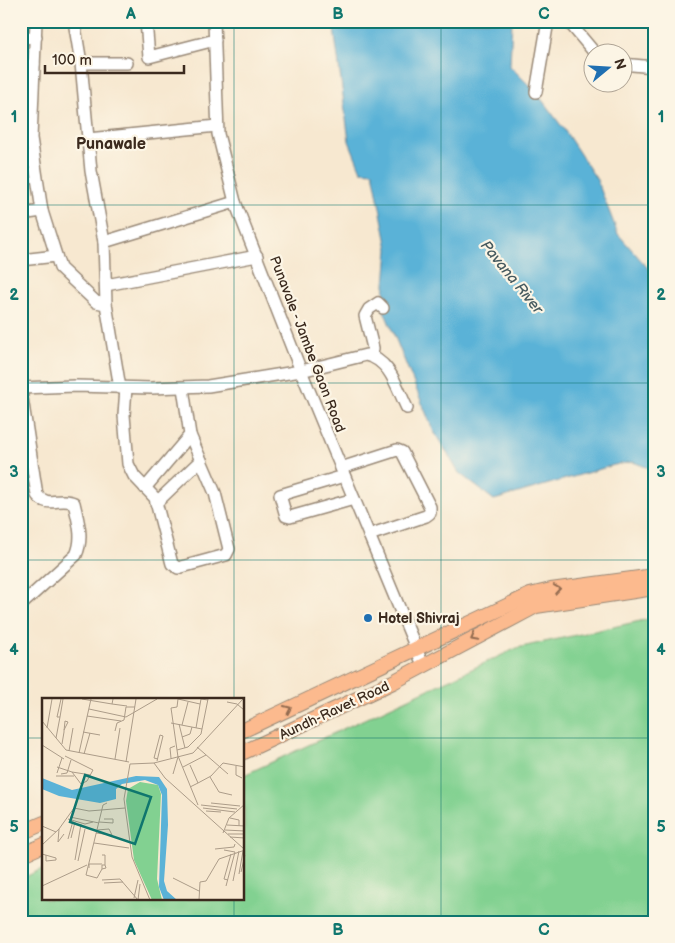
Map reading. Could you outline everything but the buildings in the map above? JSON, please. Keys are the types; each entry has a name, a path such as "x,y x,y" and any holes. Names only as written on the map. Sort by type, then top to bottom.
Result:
{"main road":[{"path":"514,609 530,595 551,590 654,576"},
{"path":"514,609 654,588"},
{"name":"Aundh-Ravet Road","path":"245,730 416,648 514,609"},
{"name":"Aundh-Ravet Road","path":"245,752 394,682 514,609"},
{"path":"21,833 42,824"},
{"path":"21,856 42,846"}],"street":[{"path":"36,21 34,64 26,138 34,160 42,211 60,268 96,302 106,304"},
{"path":"74,21 81,63 97,210 104,242 106,304 123,388 128,464 134,476 151,493 156,502 174,567 178,568 229,553 215,493 190,435 183,388"},
{"path":"146,21 149,57 215,40"},
{"name":"Punavale - Jambe Gaon Road","path":"214,21 217,126 236,202 301,371 423,665"},
{"path":"536,92 548,21"},
{"path":"568,21 586,42"},
{"path":"21,38 36,37"},
{"path":"81,63 127,63"},
{"path":"21,67 34,64"},
{"path":"632,65 654,67"},
{"path":"88,139 217,126"},
{"path":"21,162 34,160"},
{"path":"104,242 236,202"},
{"path":"21,214 42,211"},
{"path":"21,260 56,256"},
{"path":"106,285 257,256"},
{"path":"372,356 373,348 365,316 369,308 378,303 383,308"},
{"path":"21,605 76,554 80,546 81,534 74,503 70,501 52,504 41,501 37,495 21,389 76,386 183,388 301,371 355,356 372,356 385,364 407,408"},
{"path":"144,488 190,435"},
{"path":"354,499 290,517 286,516 280,495 397,450 402,452 430,507 430,513 369,535"},
{"path":"156,502 201,460"}],"green space":[{"path":"654,618 654,922 21,922 21,879 42,869 42,900 245,900 245,775 517,648"}],"water":[{"name":"Pavana River","path":"333,21 512,21 510,66 536,92 563,128 597,180 618,234 654,275 654,470 633,462 614,465 494,500 459,473 433,430 383,308 388,249 373,172 361,171 349,141"}],"place":[{"name":"Hotel Shivraj","path":"368,618"}],"district":[{"name":"Punawale","path":"111,143"}]}
